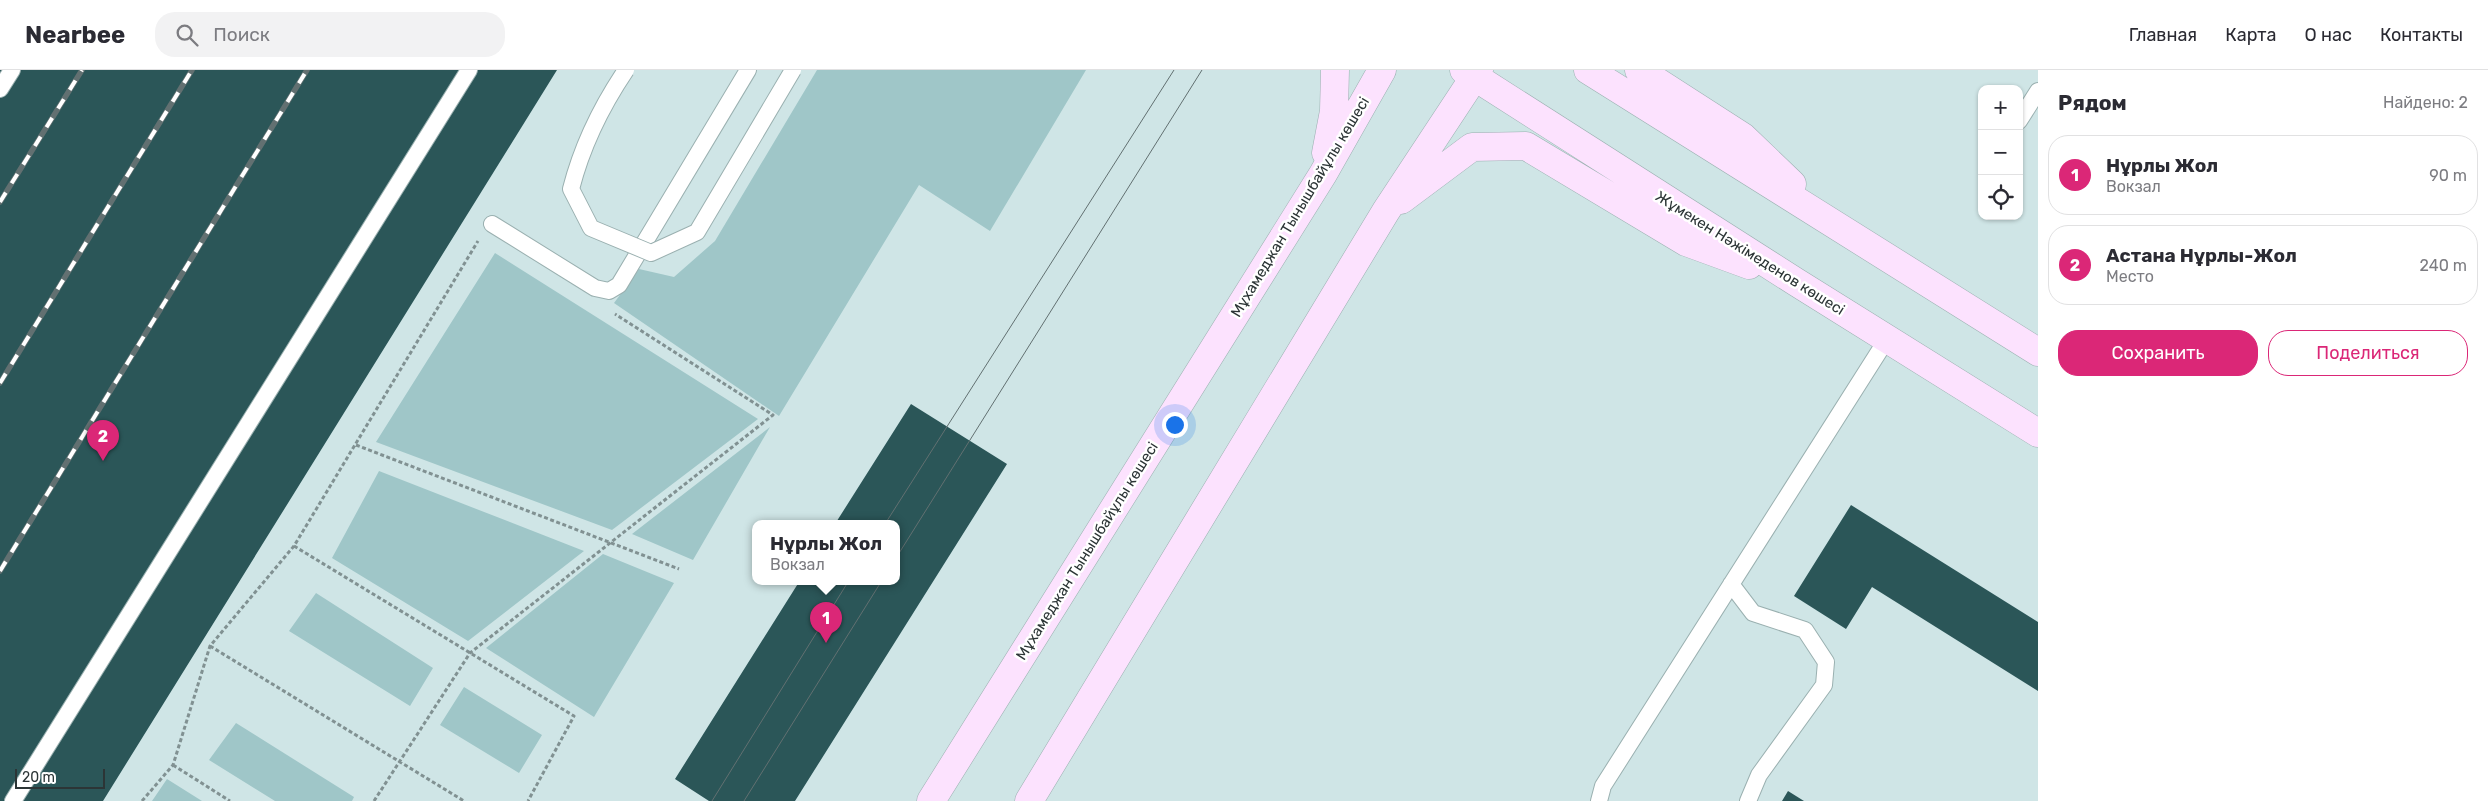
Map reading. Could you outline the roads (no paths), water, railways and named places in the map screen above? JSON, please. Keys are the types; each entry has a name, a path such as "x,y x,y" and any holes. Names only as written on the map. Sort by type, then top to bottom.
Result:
{"street":[{"path":"1323,174 1334,111 1335,70"},
{"name":"Мұхамеджан Тынышбайұлы көшесі","path":"931,801 1323,174 1382,70"},
{"path":"1588,70 2038,352"},
{"path":"1639,70 1743,137 1830,222"},
{"path":"1029,801 1472,72"},
{"name":"Жұмекен Нәжімеденов көшесі","path":"1472,72 1796,282 2038,433"},
{"path":"1386,211 1472,146 1526,146 1686,242 1796,282"}],"lane":[{"path":"0,89 12,70"},
{"path":"13,801 469,70"},
{"path":"626,70 608,96 578,160 571,190 591,228 650,253 697,232 792,70"},
{"path":"492,224 595,288 609,291 619,285 748,70"},
{"path":"2023,115 2038,91"},
{"path":"1599,801 1603,786 1887,339"},
{"path":"1732,584 1753,614 1805,630 1826,662 1824,684 1759,775 1748,801"}],"tram line":[{"path":"888,520 1174,70"},
{"path":"900,552 1202,70"},
{"path":"712,801 846,585"},
{"path":"744,801 879,585"}],"railway":[{"path":"0,202 82,70"},
{"path":"0,383 192,70"},
{"path":"0,571 307,70"}],"place":[{"name":"Астана Нұрлы-Жол","path":"103,461"},
{"name":"Нұрлы Жол","path":"826,643"}]}
